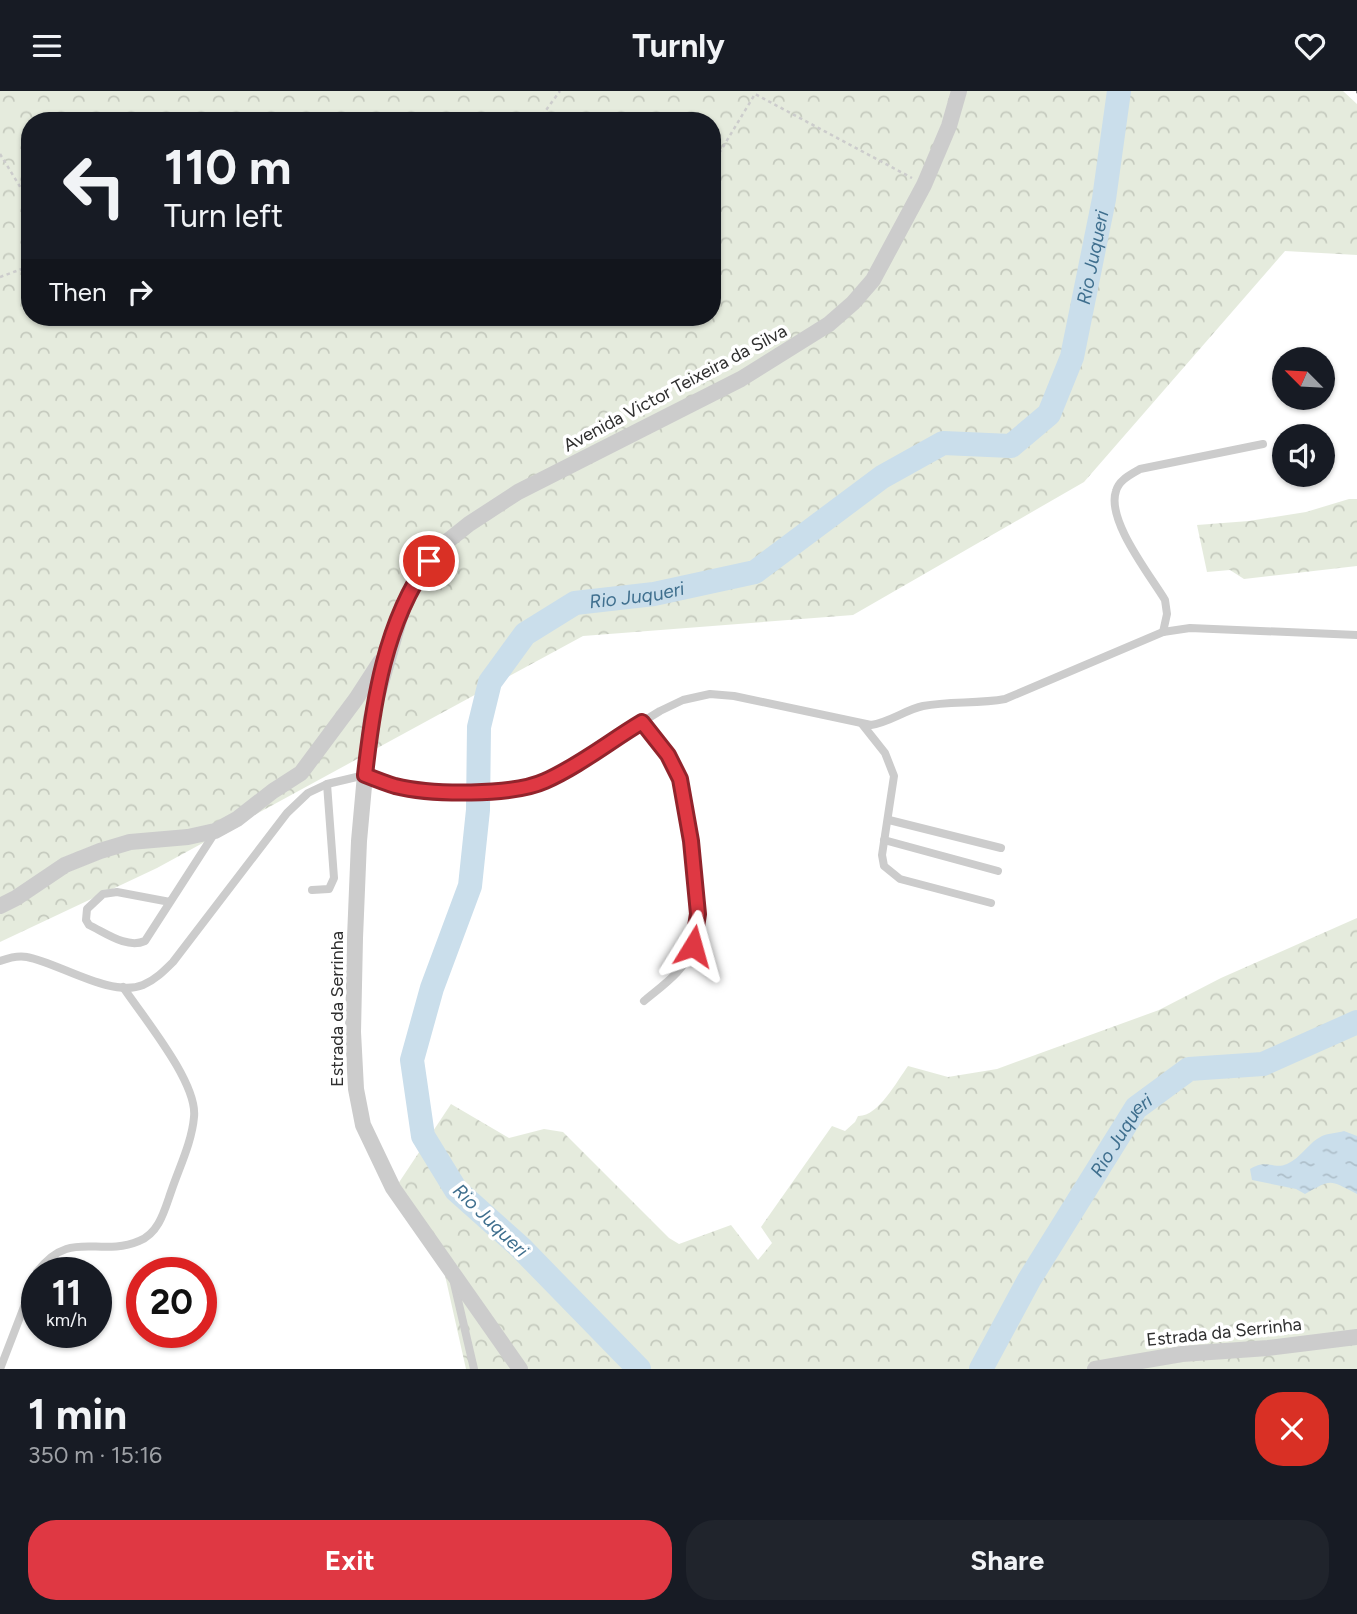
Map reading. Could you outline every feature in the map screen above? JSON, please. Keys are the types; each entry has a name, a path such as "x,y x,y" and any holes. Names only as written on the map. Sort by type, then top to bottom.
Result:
{"street":[{"name":"Avenida Victor Teixeira da Silva","path":"390,645 402,610 420,574 439,548 468,524 518,492 741,379 820,330 853,303 873,280 924,185 949,127 958,91"},
{"path":"0,906 65,865 100,851 130,842 188,837 215,831 237,819 272,791 301,773 356,699 390,645"},
{"name":"Estrada da Serrinha","path":"390,645 371,718 359,841 353,1032 358,1101 363,1125 394,1188 520,1369"},
{"name":"Estrada da Serrinha","path":"1095,1369 1182,1354 1268,1348 1357,1337"}],"lane":[{"path":"1163,632 1167,614 1166,600 1119,525 1113,505 1116,489 1125,478 1140,469 1263,444"},
{"path":"0,961 24,956 123,988 140,986 158,977 173,962 287,813 308,793 327,784 365,775 411,789 517,790 559,773 683,700 710,694 734,696 862,724 880,724 915,708 1005,699 1163,632 1190,628 1357,635"},
{"path":"642,722 668,755 680,779 691,841 698,914 693,946 679,971 644,1001"},
{"path":"862,724 885,753 894,776 882,855 884,866 900,879 991,903"},
{"path":"301,773 308,793"},
{"path":"312,890 329,888 334,878 327,784"},
{"path":"889,820 1000,848"},
{"path":"170,902 117,892 106,893 87,909 86,920 89,925 136,945 145,940 170,902 215,831"},
{"path":"884,840 998,871"},
{"path":"49,1257 63,1248 141,1241 161,1220 188,1140 194,1118 194,1102 185,1081 123,988"},
{"path":"450,1266 474,1369"},
{"path":"0,1369 21,1314"}],"path":[{"path":"545,112 561,91"},
{"path":"721,150 755,94 924,185"},
{"path":"0,154 21,188"},
{"path":"0,277 21,269"}],"green space":[{"path":"0,91 1343,91 1357,104 1357,255 1285,251 1084,482 853,615 583,636 157,868 0,942"},
{"path":"1357,499 1357,566 1244,579 1230,570 1207,572 1197,525 1249,521 1306,512"},
{"path":"1357,918 1357,1369 466,1369 442,1262 392,1193 451,1104 509,1138 544,1129 563,1132 669,1238 679,1244 731,1225 758,1260 772,1243 761,1227 832,1126 845,1131 858,1116 873,1111 908,1066 948,1077 997,1069 1159,1010 1221,978"}],"water":[{"path":"1344,1131 1357,1136 1357,1194 1335,1183 1326,1183 1305,1194 1296,1189 1252,1180 1250,1169 1261,1164 1287,1164 1317,1139"}],"waterway":[{"name":"Rio Juqueri","path":"639,1369 521,1248 456,1190 423,1136 412,1060 432,988 470,886 478,810 479,727 490,682 525,634 575,603 654,594 755,572 882,477 943,443 1011,446 1049,414 1072,357 1104,199 1119,91"},
{"name":"Rio Juqueri","path":"981,1369 1029,1280 1136,1108 1189,1069 1263,1064 1357,1022"}],"route":[{"path":"429,561 402,610 381,677 371,718 365,775 396,786 430,791 517,790 559,773 642,722 668,755 680,779 691,841 698,914 693,946"}]}
